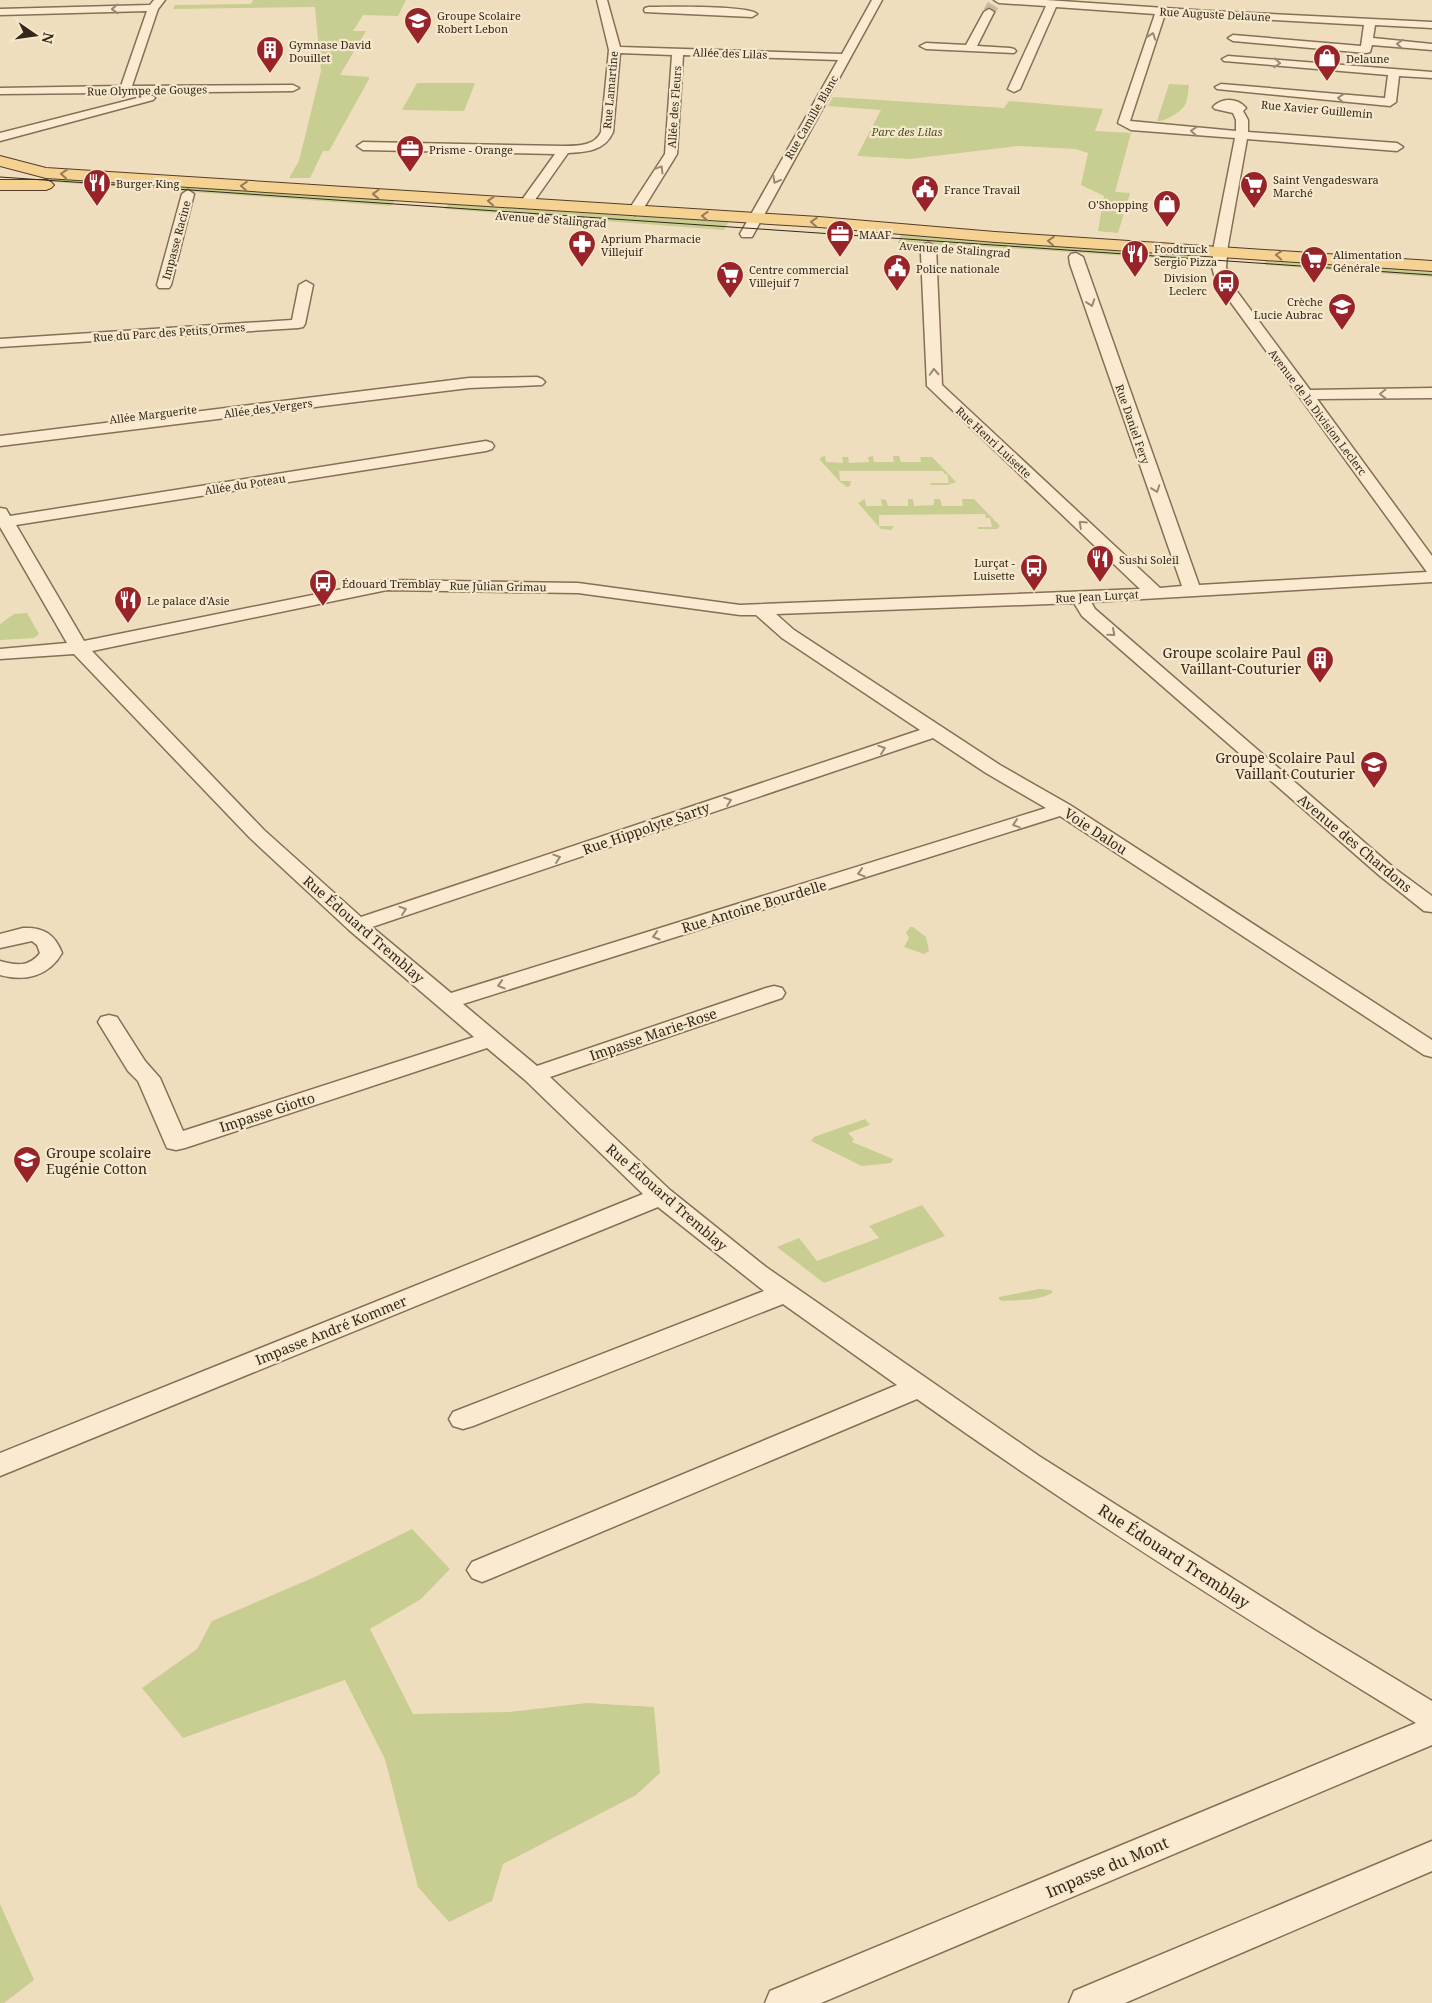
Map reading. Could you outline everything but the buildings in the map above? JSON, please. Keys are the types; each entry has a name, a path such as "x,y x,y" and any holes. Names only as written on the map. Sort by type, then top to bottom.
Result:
{"main road":[{"name":"Avenue de Stalingrad","path":"0,162 54,173 906,229 1432,280"},
{"path":"0,183 17,175 20,169 17,166"},
{"name":"Avenue de Stalingrad","path":"0,183 188,194 764,236"},
{"name":"Avenue de Stalingrad","path":"910,246 1076,256 1432,266"}],"street":[{"name":"Rue Lamartine","path":"363,146 564,150 592,146 606,137 615,50 602,0"},
{"path":"724,11 730,0"},
{"name":"Rue Camille Blanc","path":"747,234 754,218 877,0"},
{"path":"1014,89 1060,3"},
{"name":"Rue Auguste Delaune","path":"994,4 1060,3 1237,16 1369,32"},
{"path":"0,12 156,4 125,90"},
{"path":"970,49 994,4"},
{"path":"650,10 724,11 752,14"},
{"path":"1161,11 1124,123 1131,126 1397,148"},
{"path":"1220,259 1242,134 1242,120 1232,106 1218,98 1237,16"},
{"path":"1369,32 1432,25"},
{"path":"1233,38 1366,50 1369,32"},
{"path":"1369,32 1432,47"},
{"path":"926,46 1010,51"},
{"name":"Allée des Lilas","path":"615,50 845,57"},
{"name":"Allée des Fleurs","path":"635,212 671,154 678,52"},
{"path":"1228,59 1432,75"},
{"path":"1221,87 1390,102 1394,72"},
{"name":"Rue Olympe de Gouges","path":"0,92 293,88"},
{"path":"0,137 177,90"},
{"name":"Rue Xavier Guillemin","path":"1232,106 1250,103"},
{"path":"525,204 564,150"},
{"name":"Impasse Racine","path":"164,285 188,194"},
{"name":"Rue Henri Luisette","path":"929,248 935,386 1155,593"},
{"name":"Rue Daniel Fery","path":"1076,256 1077,264 1192,590"},
{"name":"Avenue de la Division Leclerc","path":"1220,259 1227,289 1432,568"},
{"name":"Rue du Parc des Petits Ormes","path":"0,343 298,324 306,285"},
{"name":"Allée des Vergers","path":"0,441 469,384 537,382"},
{"name":"Allée Marguerite","path":"0,433 337,391"},
{"path":"1306,395 1432,393"},
{"name":"Allée du Poteau","path":"2,517 486,446"},
{"name":"Rue Édouard Tremblay","path":"2,517 79,648 257,834 357,925 489,1040 533,1075 661,1196 757,1273 1046,1475 1432,1717"},
{"name":"Rue Jean Lurçat","path":"761,610 1080,597 1432,577"},
{"name":"Rue Julian Grimau","path":"0,654 79,648 387,585 578,588 740,610 761,610"},
{"name":"Avenue des Chardons","path":"1080,597 1088,612 1387,872 1432,906"},
{"name":"Voie Dalou","path":"761,610 779,628 935,731 1015,783 1063,809 1432,1050"},
{"name":"Rue Hippolyte Sarty","path":"357,925 935,731"},
{"name":"Rue Antoine Bourdelle","path":"446,1002 1063,809"},
{"path":"0,941 27,934 37,934 44,938 50,947 51,953 49,959 33,968 15,973 0,968"},
{"name":"Impasse Marie-Rose","path":"533,1075 774,993"},
{"name":"Impasse Giotto","path":"110,1022 136,1066 148,1078 176,1142 489,1040"},
{"name":"Impasse André Kommer","path":"0,1465 661,1196"},
{"path":"463,1419 785,1293"},
{"path":"482,1570 920,1387"},
{"name":"Impasse du Mont","path":"782,2003 1432,1730"},
{"path":"1086,2003 1432,1856"}],"green space":[{"path":"253,0 406,0 398,16 363,15 353,31 366,31 340,75 369,77 369,79 329,151 323,151 310,178 289,178 299,161 321,71 315,7 173,9 175,5 251,4"},
{"path":"417,83 475,83 464,111 402,110"},
{"path":"1169,84 1189,85 1186,103 1180,111 1172,116 1157,121"},
{"name":"Parc des Lilas","path":"833,97 1004,108 1009,101 1103,109 1095,131 1131,133 1115,192 1130,193 1118,233 1098,231 1104,196 1081,185 1088,153 1075,149 1019,146 910,159 857,156 881,110 828,106"},
{"path":"48,175 397,198 391,206 40,181"},
{"path":"450,202 729,221 724,230 445,209"},
{"path":"902,231 1191,252 1189,260 977,246 898,243"},
{"path":"1265,258 1432,269 1432,277 1265,265"},
{"path":"825,456 826,462 843,463 842,457 848,457 849,463 869,462 868,457 873,456 874,462 894,462 893,456 899,456 901,462 921,462 920,457 932,457 956,482 948,485 931,485 930,483 949,483 947,474 944,474 943,471 839,471 840,481 851,481 850,486 847,487 839,481 820,460 821,457"},
{"path":"865,499 866,506 882,506 881,499 886,500 888,506 908,506 908,499 913,499 914,506 934,505 934,499 940,499 942,506 963,506 962,499 974,499 1000,526 997,529 978,529 978,527 992,527 990,518 986,518 985,514 879,515 879,526 894,526 891,530 881,529 858,503"},
{"path":"27,613 39,634 34,638 0,640 0,624 14,614"},
{"path":"910,927 913,927 926,937 929,951 924,954 904,947 909,938 906,933"},
{"path":"865,1119 870,1125 848,1133 854,1139 852,1142 893,1159 891,1163 862,1166 811,1141 814,1137"},
{"path":"922,1205 945,1236 824,1283 777,1247 799,1238 817,1261 879,1238 869,1226"},
{"path":"1039,1289 1051,1290 1053,1292 1029,1300 1002,1301 999,1299 999,1297"},
{"path":"412,1529 450,1569 421,1599 370,1629 413,1714 509,1712 587,1703 654,1707 660,1773 636,1795 503,1864 492,1901 449,1922 418,1887 385,1759 345,1680 183,1738 142,1688 197,1649 212,1621 317,1576"},
{"path":"0,1904 34,1980 4,2003 0,2003"}],"tunnel":[{"path":"989,12 993,5"}],"tram line":[{"path":"0,177 1432,275"}],"place":[{"name":"Groupe Scolaire Robert Lebon","path":"418,45"},
{"name":"Gymnase David Douillet","path":"270,74"},
{"name":"Delaune","path":"1327,82"},
{"name":"Prisme - Orange","path":"410,173"},
{"name":"Burger King","path":"97,207"},
{"name":"Saint Vengadeswara Marché","path":"1254,209"},
{"name":"France Travail","path":"925,213"},
{"name":"O'Shopping","path":"1167,228"},
{"name":"MAAF","path":"840,258"},
{"name":"Aprium Pharmacie Villejuif","path":"582,268"},
{"name":"Foodtruck Sergio Pizza","path":"1135,278"},
{"name":"Alimentation Générale","path":"1314,284"},
{"name":"Police nationale","path":"897,292"},
{"name":"Centre commercial Villejuif 7","path":"730,299"},
{"name":"Division Leclerc","path":"1226,307"},
{"name":"Crèche Lucie Aubrac","path":"1342,331"},
{"name":"Sushi Soleil","path":"1100,583"},
{"name":"Lurçat - Luisette","path":"1034,592"},
{"name":"Édouard Tremblay","path":"323,607"},
{"name":"Le palace d'Asie","path":"128,624"},
{"name":"Groupe scolaire Paul Vaillant-Couturier","path":"1320,684"},
{"name":"Groupe Scolaire Paul Vaillant Couturier","path":"1374,789"},
{"name":"Groupe scolaire Eugénie Cotton","path":"27,1184"}]}
